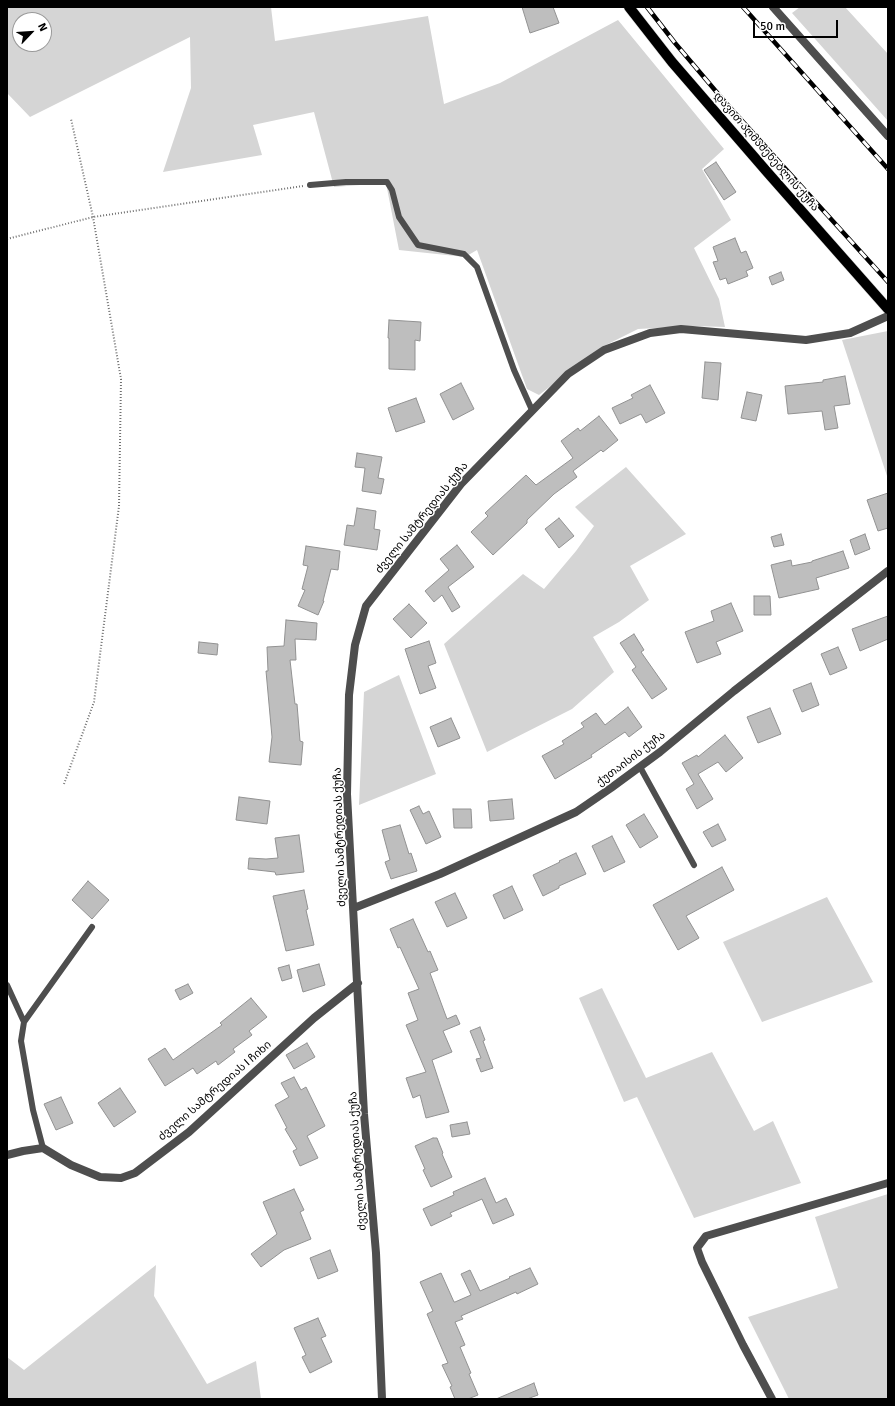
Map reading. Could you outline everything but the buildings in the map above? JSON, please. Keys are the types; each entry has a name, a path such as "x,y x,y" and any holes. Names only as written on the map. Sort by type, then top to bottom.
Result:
{"main road":[{"name":"დავით აღმაშენებლის ქუჩა","path":"629,7 672,62 888,309"}],"street":[{"path":"773,7 888,136"},
{"name":"ძველი სამტრედიას ქუჩა","path":"382,1399 376,1253 364,1114 347,794 349,695 355,644 366,606 462,484 568,374 604,350 650,333 681,329 806,340 850,333 888,316"},
{"name":"ქუთაისის ქუჩა","path":"354,908 440,874 576,812 640,767 888,571"},
{"name":"ძველი სამტრედიას I ჩიხი","path":"43,1148 71,1165 100,1177 121,1178 135,1173 189,1132 314,1018 358,983"},
{"path":"7,1155 23,1150 43,1148"},
{"path":"772,1399 743,1345 702,1262 697,1248 706,1236 888,1183"}],"lane":[{"path":"310,185 346,182 387,182 392,190 399,217 418,245 464,254 477,267 514,370 532,410"},
{"path":"640,767 694,865"},
{"path":"43,1148 33,1110 21,1041 24,1022 92,927"},
{"path":"7,985 24,1022"}],"path":[{"path":"64,784 94,702 119,506 121,379 93,217 71,118"},
{"path":"7,239 93,217 310,185"}],"shaded area":[{"path":"7,7 271,7 275,41 428,16 444,104 500,83 618,20 724,149 702,169 731,220 694,248 719,299 725,327 694,326 638,329 602,347 539,395 527,389 477,250 465,257 399,250 386,183 334,187 314,112 253,125 262,155 163,172 191,88 190,37 30,117 7,93"},
{"path":"800,7 845,7 888,54 888,121 792,13"},
{"path":"888,331 888,479 842,340"},
{"path":"626,467 686,534 630,566 649,600 619,622 593,637 614,672 572,709 487,752 444,644 523,574 544,589 576,551 594,526 575,507"},
{"path":"399,675 436,774 359,805 364,692"},
{"path":"827,897 873,982 762,1022 723,942"},
{"path":"602,988 646,1078 712,1052 754,1131 773,1121 801,1183 694,1218 637,1097 624,1102 579,998"},
{"path":"888,1194 888,1399 789,1399 748,1317 838,1288 815,1217"},
{"path":"156,1265 154,1296 207,1384 256,1361 261,1399 7,1399 7,1357 24,1370"}],"railway":[{"path":"647,7 675,43 725,102 888,282"},
{"path":"743,7 888,169"}]}
